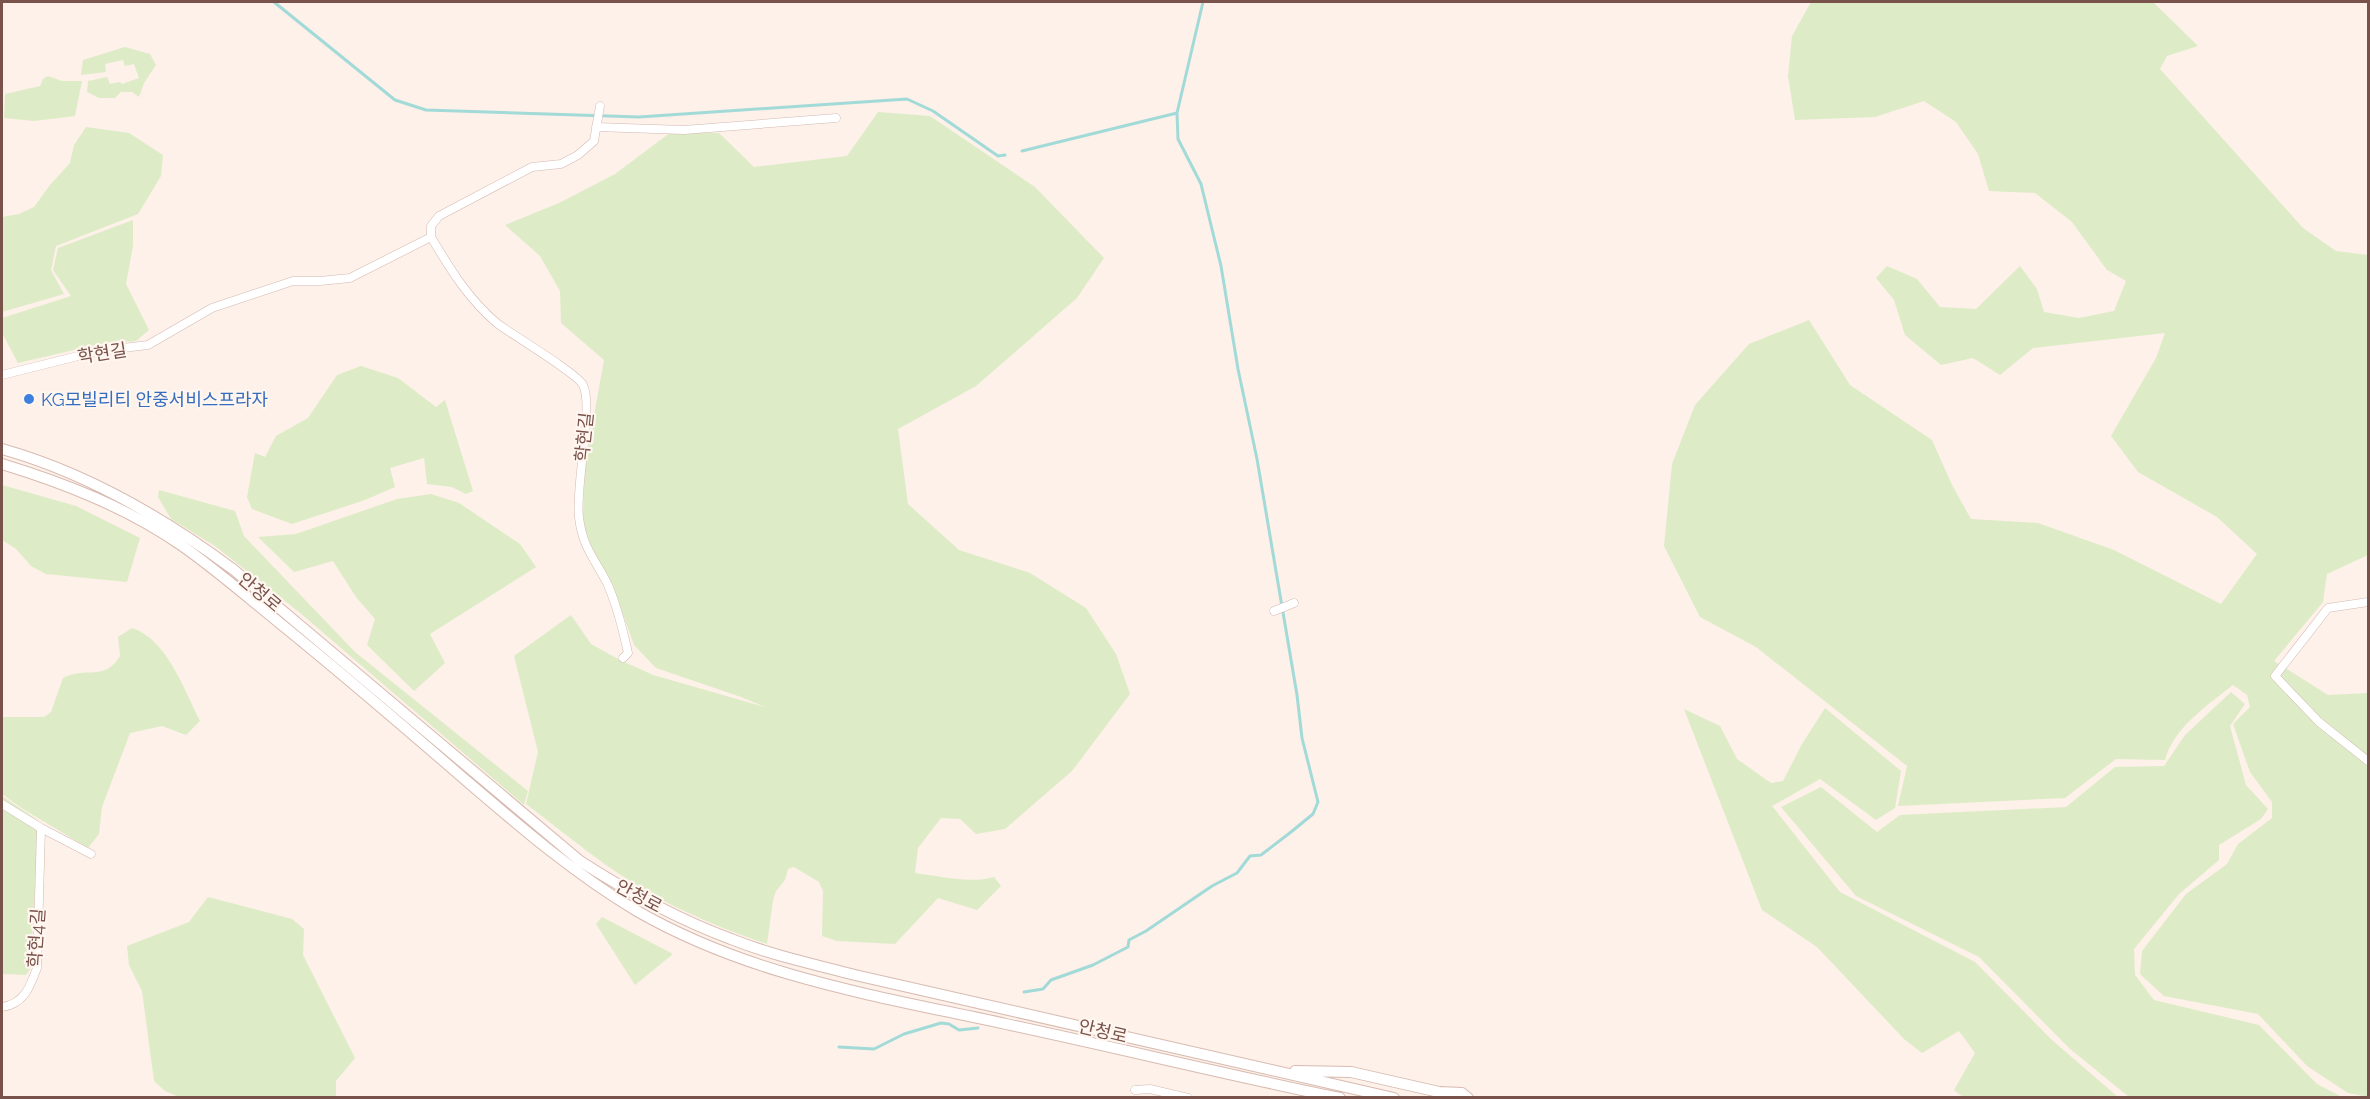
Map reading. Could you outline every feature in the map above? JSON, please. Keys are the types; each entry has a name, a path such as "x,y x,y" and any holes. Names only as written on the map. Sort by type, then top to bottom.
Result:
{"street":[{"path":"431,237 431,225 439,216 532,166 561,164 578,155 594,141 600,106"},
{"path":"596,127 684,130 836,118"},
{"name":"학현길","path":"2,375 98,351 148,345 212,308 293,281 350,278 431,237 453,276 497,323 583,383 588,401 580,465 579,514 583,541 608,585 623,629 628,653 623,658"},
{"name":"안청로","path":"2,448 64,470 160,518 234,570 571,854 627,891 721,935 772,953 855,975 1394,1098"},
{"name":"안청로","path":"2,464 57,481 109,504 180,544 327,662 527,834 575,870 636,910 687,937 748,962 854,992 1340,1098"},
{"path":"2368,602 2328,608 2276,676 2319,722 2368,761"},
{"path":"1274,611 1294,603"},
{"path":"2,804 90,854"},
{"name":"학현4길","path":"2,1007 19,1001 30,988 36,968 41,828"},
{"path":"1270,1070 1351,1072 1439,1092 1465,1095"},
{"path":"1135,1090 1150,1089 1188,1098"}],"green space":[{"path":"1811,2 2153,2 2198,46 2167,56 2160,69 2303,228 2336,251 2368,255 2368,555 2327,574 2323,602 2274,661 2328,695 2368,693 2368,1097 2348,1093 2307,1066 2258,1014 2164,996 2140,974 2142,951 2186,894 2227,864 2238,844 2272,818 2272,802 2250,772 2233,724 2250,707 2247,695 2233,685 2184,727 2169,748 2165,760 2116,759 2065,798 1898,806 1907,766 1756,647 1700,617 1664,546 1672,464 1695,405 1749,344 1809,320 1850,385 1932,440 1952,485 1971,519 2038,523 2114,550 2221,604 2257,554 2217,517 2138,472 2111,436 2156,358 2165,333 2033,348 2000,375 1973,358 1941,365 1905,335 1894,300 1876,278 1887,266 1917,279 1940,307 1976,309 2020,266 2037,289 2044,312 2079,318 2114,311 2126,281 2107,270 2072,222 2035,193 1989,191 1978,154 1956,122 1924,101 1875,117 1795,120 1788,76 1792,36"},
{"path":"125,47 150,54 156,65 144,83 139,97 132,92 121,92 115,98 99,98 87,92 88,81 107,77 110,84 120,82 122,84 139,78 134,64 125,66 123,60 105,64 106,72 81,75 83,60"},
{"path":"48,76 62,81 82,81 75,116 34,121 4,118 5,94 40,86 43,79"},
{"path":"878,112 930,116 1035,187 1104,258 1077,298 976,386 898,429 908,504 959,550 1030,573 1086,608 1116,654 1130,694 1072,771 1005,829 976,834 960,819 941,818 918,848 915,873 965,880 994,877 1001,886 977,910 938,898 895,944 837,941 822,936 823,891 819,882 794,867 788,869 785,880 776,891 767,944 709,922 653,895 604,863 526,804 538,752 514,656 571,615 591,644 620,660 653,675 765,707 656,668 634,645 612,584 586,539 583,515 585,465 604,360 561,323 560,291 540,256 505,225 559,203 615,174 671,132 719,133 754,167 847,156"},
{"path":"86,127 129,133 163,155 161,176 138,214 56,246 51,270 64,294 2,312 2,217 19,214 34,207 70,163 74,145"},
{"path":"133,220 133,246 126,284 149,330 136,341 100,344 18,363 2,333 2,318 71,296 53,270 58,248"},
{"path":"361,366 398,378 436,407 445,400 473,491 466,494 452,487 427,484 424,458 390,468 395,487 365,500 292,524 252,509 247,497 255,453 265,457 276,436 308,418 337,375"},
{"path":"2,485 76,506 140,538 127,582 46,574 31,566 16,549 2,540"},
{"path":"159,490 235,511 244,536 355,652 528,791 524,805 299,612 215,546 171,519 158,497"},
{"path":"431,494 459,503 520,544 536,567 430,634 445,663 414,691 367,645 375,619 356,597 333,561 294,572 258,537 296,534 397,499"},
{"path":"132,628 144,634 165,654 200,721 186,735 162,726 130,733 102,807 99,834 88,848 2,794 2,717 44,717 51,712 63,678 108,669 120,656 118,637"},
{"path":"2231,692 2245,704 2230,726 2246,785 2268,809 2261,819 2219,845 2219,860 2179,894 2134,949 2135,975 2154,1000 2259,1025 2317,1084 2342,1097 2129,1097 2069,1048 1979,957 1856,896 1781,807 1821,787 1877,832 1900,815 2066,807 2115,767 2164,766 2185,735"},
{"path":"1825,708 1901,771 1895,808 1876,820 1820,779 1772,806 1840,892 1975,962 2052,1040 2118,1097 1963,1097 1954,1090 1975,1053 1959,1031 1922,1053 1904,1039 1817,947 1762,910 1684,709 1720,726 1737,759 1771,783 1783,781 1802,744"},
{"path":"2,796 39,821 30,969 26,975 2,974"},
{"path":"208,897 292,919 304,929 303,955 355,1058 336,1081 336,1097 179,1097 165,1091 154,1081 142,991 129,965 127,946 189,922"},
{"path":"602,917 673,954 635,985 596,924"}],"waterway":[{"path":"274,2 395,100 426,110 639,117 907,99 933,111 998,156 1005,155"},
{"path":"1022,151 1177,113 1203,2"},
{"path":"1024,992 1043,989 1051,980 1093,965 1128,947 1129,940 1212,886 1237,873 1250,856 1261,855 1313,814 1318,802 1302,738 1297,695 1257,459 1238,369 1221,266 1201,184 1178,139 1177,113"},
{"path":"839,1047 874,1049 904,1034 941,1023 949,1024 959,1030 978,1028"}],"place":[{"name":"KG모빌리티 안중서비스프라자","path":"29,399"}]}
